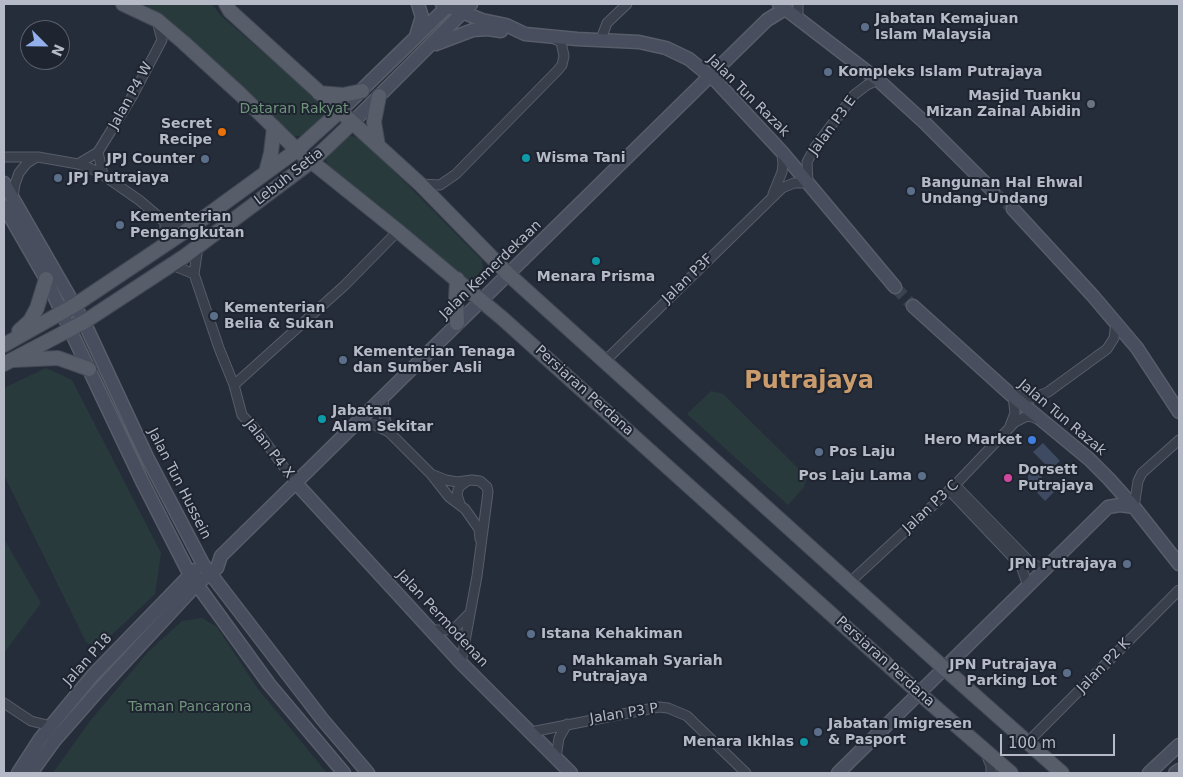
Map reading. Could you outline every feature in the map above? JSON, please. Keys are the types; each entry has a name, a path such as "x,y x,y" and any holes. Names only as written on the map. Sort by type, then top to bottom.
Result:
{"main road":[{"name":"Persiaran Perdana","path":"122,4 157,20 183,42 297,150 482,300 920,694 1011,773"},
{"path":"226,4 230,11 420,184 508,274 945,670 1062,773"},
{"path":"320,93 344,95 362,91"},
{"path":"378,146 374,122 379,96"},
{"name":"Lebuh Setia","path":"5,344 75,305 190,228 297,150 340,112"},
{"name":"Lebuh Setia","path":"6,362 84,322 198,247 312,161 352,123"},
{"path":"266,172 271,153 274,127"},
{"path":"5,344 30,320 41,299 46,279"},
{"path":"457,279 458,323"},
{"path":"6,362 58,358 90,369"}],"street":[{"path":"415,39 422,17 418,4"},
{"name":"Lebuh Setia","path":"340,112 415,39 447,4"},
{"name":"Jalan Tun Razak","path":"447,4 467,8 482,20 506,25 526,34 639,42 666,48 689,59 711,76 782,152 895,287"},
{"path":"601,39 607,23 627,4"},
{"path":"798,4 798,20"},
{"path":"781,7 878,80 994,191"},
{"name":"Jalan Kemerdekaan","path":"194,579 206,569 209,559 221,556 781,7"},
{"name":"Lebuh Setia","path":"352,123 467,8"},
{"path":"157,20 162,40 183,42"},
{"path":"429,47 473,30 488,29 526,34"},
{"path":"420,184 440,185 456,174 557,71 562,65 563,49 561,42 549,36"},
{"name":"Jalan P4 W","path":"78,164 98,152 128,103 162,40"},
{"name":"Jalan P3 E","path":"808,183 807,162 818,143 854,95 867,85 878,80"},
{"path":"98,152 103,175"},
{"name":"Jalan P3F","path":"772,196 782,172 782,152"},
{"path":"4,157 38,157 78,164 103,175 139,200 165,222 190,228"},
{"path":"13,197 19,173 27,163 38,157"},
{"name":"Jalan Tun Hussein","path":"4,182 84,322 147,457 206,569 328,726 368,773"},
{"name":"Jalan P3F","path":"604,362 772,196 787,185 808,183"},
{"path":"4,206 46,279 142,481 194,579 269,684 344,773"},
{"path":"1013,209 1116,323 1146,360 1178,409"},
{"path":"165,222 165,245"},
{"path":"234,385 346,285 398,230"},
{"name":"Jalan P4 X","path":"198,247 194,274 219,348 234,385 242,415 258,432 295,482"},
{"path":"172,264 194,274"},
{"name":"Jalan Tun Razak","path":"913,306 1011,395 1074,445 1109,479 1134,507 1179,564"},
{"path":"1009,428 1015,412 1011,395 1033,398 1048,392 1107,349 1114,338 1116,323"},
{"path":"383,397 384,416 389,432"},
{"name":"Jalan P3 C","path":"849,583 952,487 1009,428 1025,416 1030,416 1044,422"},
{"path":"356,424 375,426 389,432 449,496 462,506 474,511 482,508 488,501"},
{"path":"838,773 1108,508 1120,505 1134,507 1138,481 1142,473 1179,440"},
{"path":"430,474 457,482 476,480 484,484 488,492 477,576 461,663"},
{"path":"1108,508 1111,494 1109,479"},
{"path":"468,481 460,486 458,499 479,529 480,544"},
{"name":"Jalan Permodenan","path":"295,482 461,663 571,773"},
{"path":"952,487 1029,561 1037,566 1046,568"},
{"path":"952,487 1021,566 1028,586"},
{"name":"Jalan P18","path":"18,773 40,739 98,669 194,579"},
{"name":"Jalan P18","path":"31,773 54,741 194,579"},
{"name":"Jalan P2 K","path":"1028,742 1175,600 1179,590"},
{"path":"431,630 447,630 457,626 470,611"},
{"path":"4,703 32,721 51,726"},
{"name":"Jalan P3 P","path":"531,732 659,707 668,708 687,716 746,773"},
{"path":"32,721 40,739"},
{"path":"556,758 560,738 567,724"},
{"path":"1148,773 1179,745"},
{"path":"984,750 991,766 991,773"},
{"path":"1176,773 1179,770"}],"green space":[{"name":"Dataran Rakyat","path":"144,4 212,4 220,15 324,105 321,120 301,136 293,136 162,16"},
{"path":"350,136 361,138 482,260 483,269 472,281 469,282 329,170 326,159 328,153 344,138"},
{"path":"46,368 72,380 161,553 155,594 101,645 93,645 86,642 4,475 4,388"},
{"path":"711,391 723,394 807,477 804,487 788,505 687,414"},
{"path":"4,539 41,603 4,653"},
{"name":"Taman Pancarona","path":"202,618 217,627 258,689 327,773 53,773 90,721 148,652 182,621"}],"water":[{"path":"1043,443 1060,461 1053,467 1049,464 1047,466 1033,452"},
{"path":"1034,469 1055,491 1045,501 1028,483 1028,475"}],"tunnel":[{"path":"993,191 1013,209"},
{"path":"895,287 913,306"}],"place":[{"name":"Jabatan Kemajuan Islam Malaysia","path":"865,27"},
{"name":"Kompleks Islam Putrajaya","path":"828,72"},
{"name":"Masjid Tuanku Mizan Zainal Abidin","path":"1091,104"},
{"name":"Secret Recipe","path":"222,132"},
{"name":"Wisma Tani","path":"526,158"},
{"name":"JPJ Counter","path":"205,159"},
{"name":"JPJ Putrajaya","path":"58,178"},
{"name":"Bangunan Hal Ehwal Undang-Undang","path":"911,191"},
{"name":"Kementerian Pengangkutan","path":"120,225"},
{"name":"Menara Prisma","path":"596,261"},
{"name":"Kementerian Belia & Sukan","path":"214,316"},
{"name":"Kementerian Tenaga dan Sumber Asli","path":"343,360"},
{"name":"Jabatan Alam Sekitar","path":"322,419"},
{"name":"Hero Market","path":"1032,440"},
{"name":"Pos Laju","path":"819,452"},
{"name":"Pos Laju Lama","path":"922,476"},
{"name":"Dorsett Putrajaya","path":"1008,478"},
{"name":"JPN Putrajaya","path":"1127,564"},
{"name":"Istana Kehakiman","path":"531,634"},
{"name":"Mahkamah Syariah Putrajaya","path":"562,669"},
{"name":"JPN Putrajaya Parking Lot","path":"1067,673"},
{"name":"Jabatan Imigresen & Pasport","path":"818,732"},
{"name":"Menara Ikhlas","path":"804,742"}],"district":[{"name":"Putrajaya","path":"809,382"}]}
